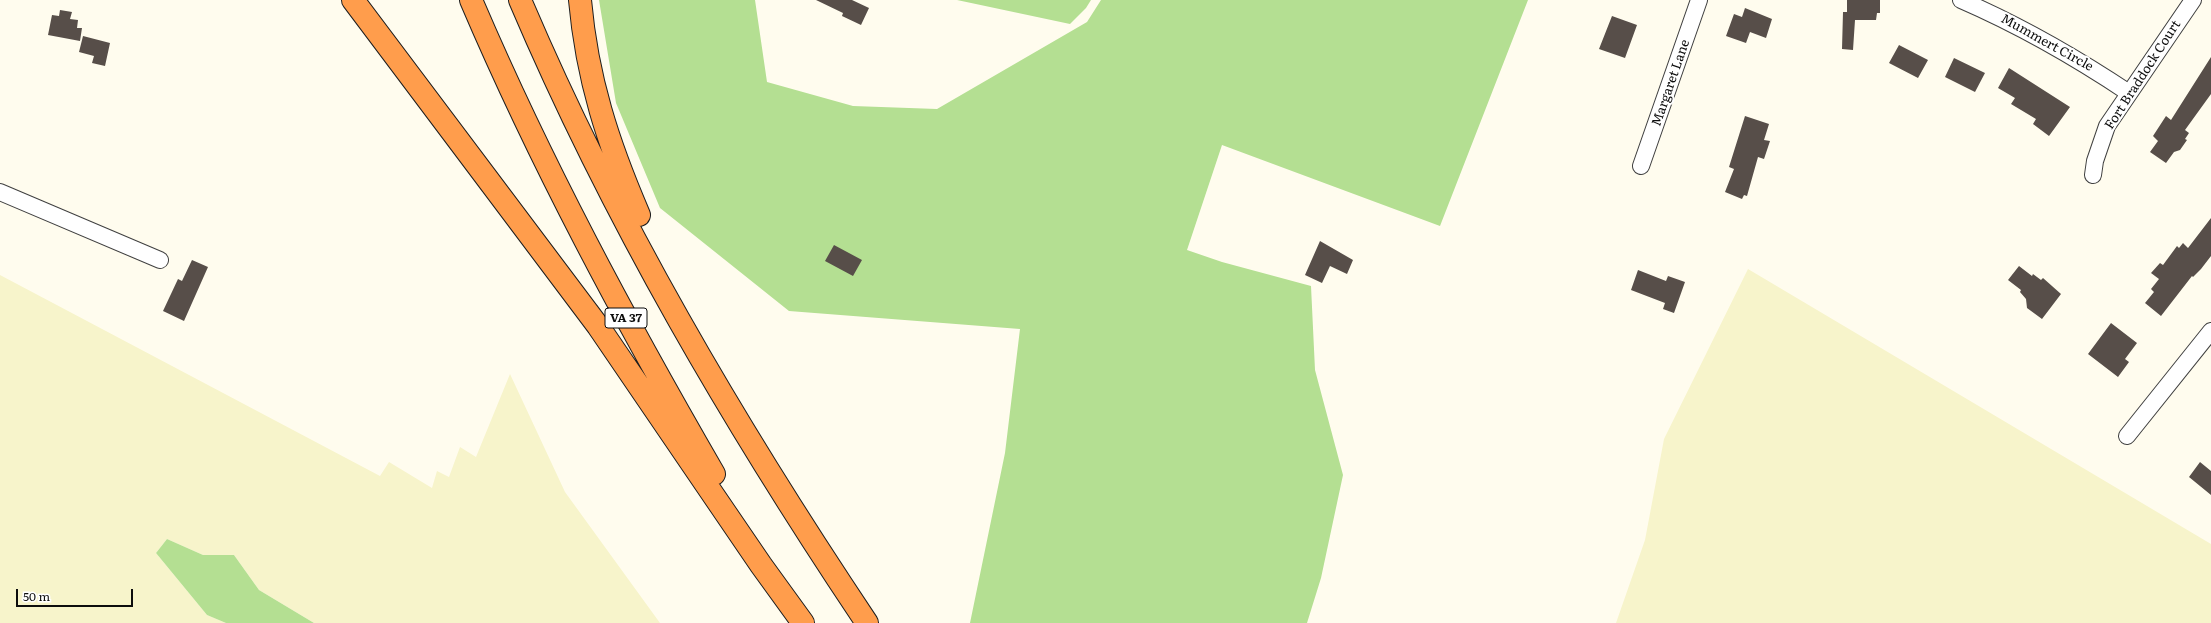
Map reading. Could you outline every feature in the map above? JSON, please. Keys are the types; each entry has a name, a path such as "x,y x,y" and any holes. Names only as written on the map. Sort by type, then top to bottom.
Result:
{"highway":[{"path":"353,0 598,326 761,565 804,623"},
{"name":"VA 37","path":"471,0 536,143 637,339 762,556 804,623"},
{"path":"520,0 584,138 648,262 772,478 867,623"},
{"path":"580,0 592,81 600,115 626,186 702,346 772,478"}],"street":[{"name":"Margaret Lane","path":"1641,166 1699,0"},
{"name":"Mummert Circle","path":"1961,0 2042,38 2087,65 2129,93"},
{"name":"Fort Braddock Court","path":"2093,175 2095,161 2107,126 2193,0"},
{"path":"0,192 160,260"},
{"path":"2127,436 2211,331"}],"shaded area":[{"path":"1748,269 2211,544 2211,623 1616,623 1645,540 1664,439"},
{"path":"0,275 380,476 389,462 432,488 437,471 449,477 460,447 476,457 510,374 565,492 660,623 314,623 259,590 234,555 203,555 167,539 156,553 207,615 226,623 0,623"}],"green space":[{"path":"599,0 755,0 767,82 853,106 937,109 1087,22 1101,0 1528,0 1440,226 1222,145 1187,250 1222,262 1311,286 1315,370 1343,475 1321,578 1307,623 970,623 1005,453 1020,329 789,311 660,208 616,103"},
{"path":"957,0 1091,0 1086,8 1070,24"},
{"path":"167,539 203,555 234,555 259,590 314,623 226,623 207,615 156,553"}],"building":[{"path":"816,0 852,0 869,8 861,25 842,16 843,13"},
{"path":"1847,0 1880,0 1880,13 1877,13 1876,20 1855,20 1853,50 1842,49 1843,12 1847,12"},
{"path":"1745,8 1772,19 1766,38 1750,32 1746,43 1726,36 1734,14 1742,17"},
{"path":"60,10 72,12 70,19 78,20 77,28 82,28 80,41 48,35 52,15 59,16"},
{"path":"1612,16 1637,25 1625,58 1599,49"},
{"path":"83,36 110,43 105,66 92,63 94,56 79,52"},
{"path":"1899,45 1928,60 1918,78 1889,63"},
{"path":"2211,57 2211,94 2185,130 2189,133 2185,139 2187,140 2180,150 2174,152 2166,163 2150,152 2158,141 2153,136 2166,116 2171,120"},
{"path":"1954,58 1985,73 1975,92 1945,77"},
{"path":"2009,68 2070,107 2049,136 2033,124 2036,119 2011,104 2015,98 1998,88"},
{"path":"1745,116 1769,124 1764,140 1770,141 1764,159 1758,157 1747,196 1744,195 1742,199 1725,192 1734,169 1729,167"},
{"path":"2211,218 2211,256 2201,269 2193,277 2192,276 2161,316 2145,303 2154,292 2151,289 2159,279 2151,273 2160,263 2163,265 2177,246 2179,248 2183,243 2188,248"},
{"path":"1320,241 1353,260 1347,274 1330,266 1322,283 1305,275"},
{"path":"834,245 862,260 853,276 825,261"},
{"path":"192,260 208,267 184,321 163,311 178,279 182,281"},
{"path":"2019,266 2032,276 2033,274 2041,280 2043,278 2061,294 2042,319 2027,308 2026,299 2020,292 2021,290 2008,280"},
{"path":"1638,270 1666,281 1668,276 1685,282 1674,313 1663,309 1665,303 1631,290"},
{"path":"2111,323 2137,343 2125,359 2129,362 2118,377 2088,354"},
{"path":"2200,462 2211,471 2211,495 2189,477"}]}
